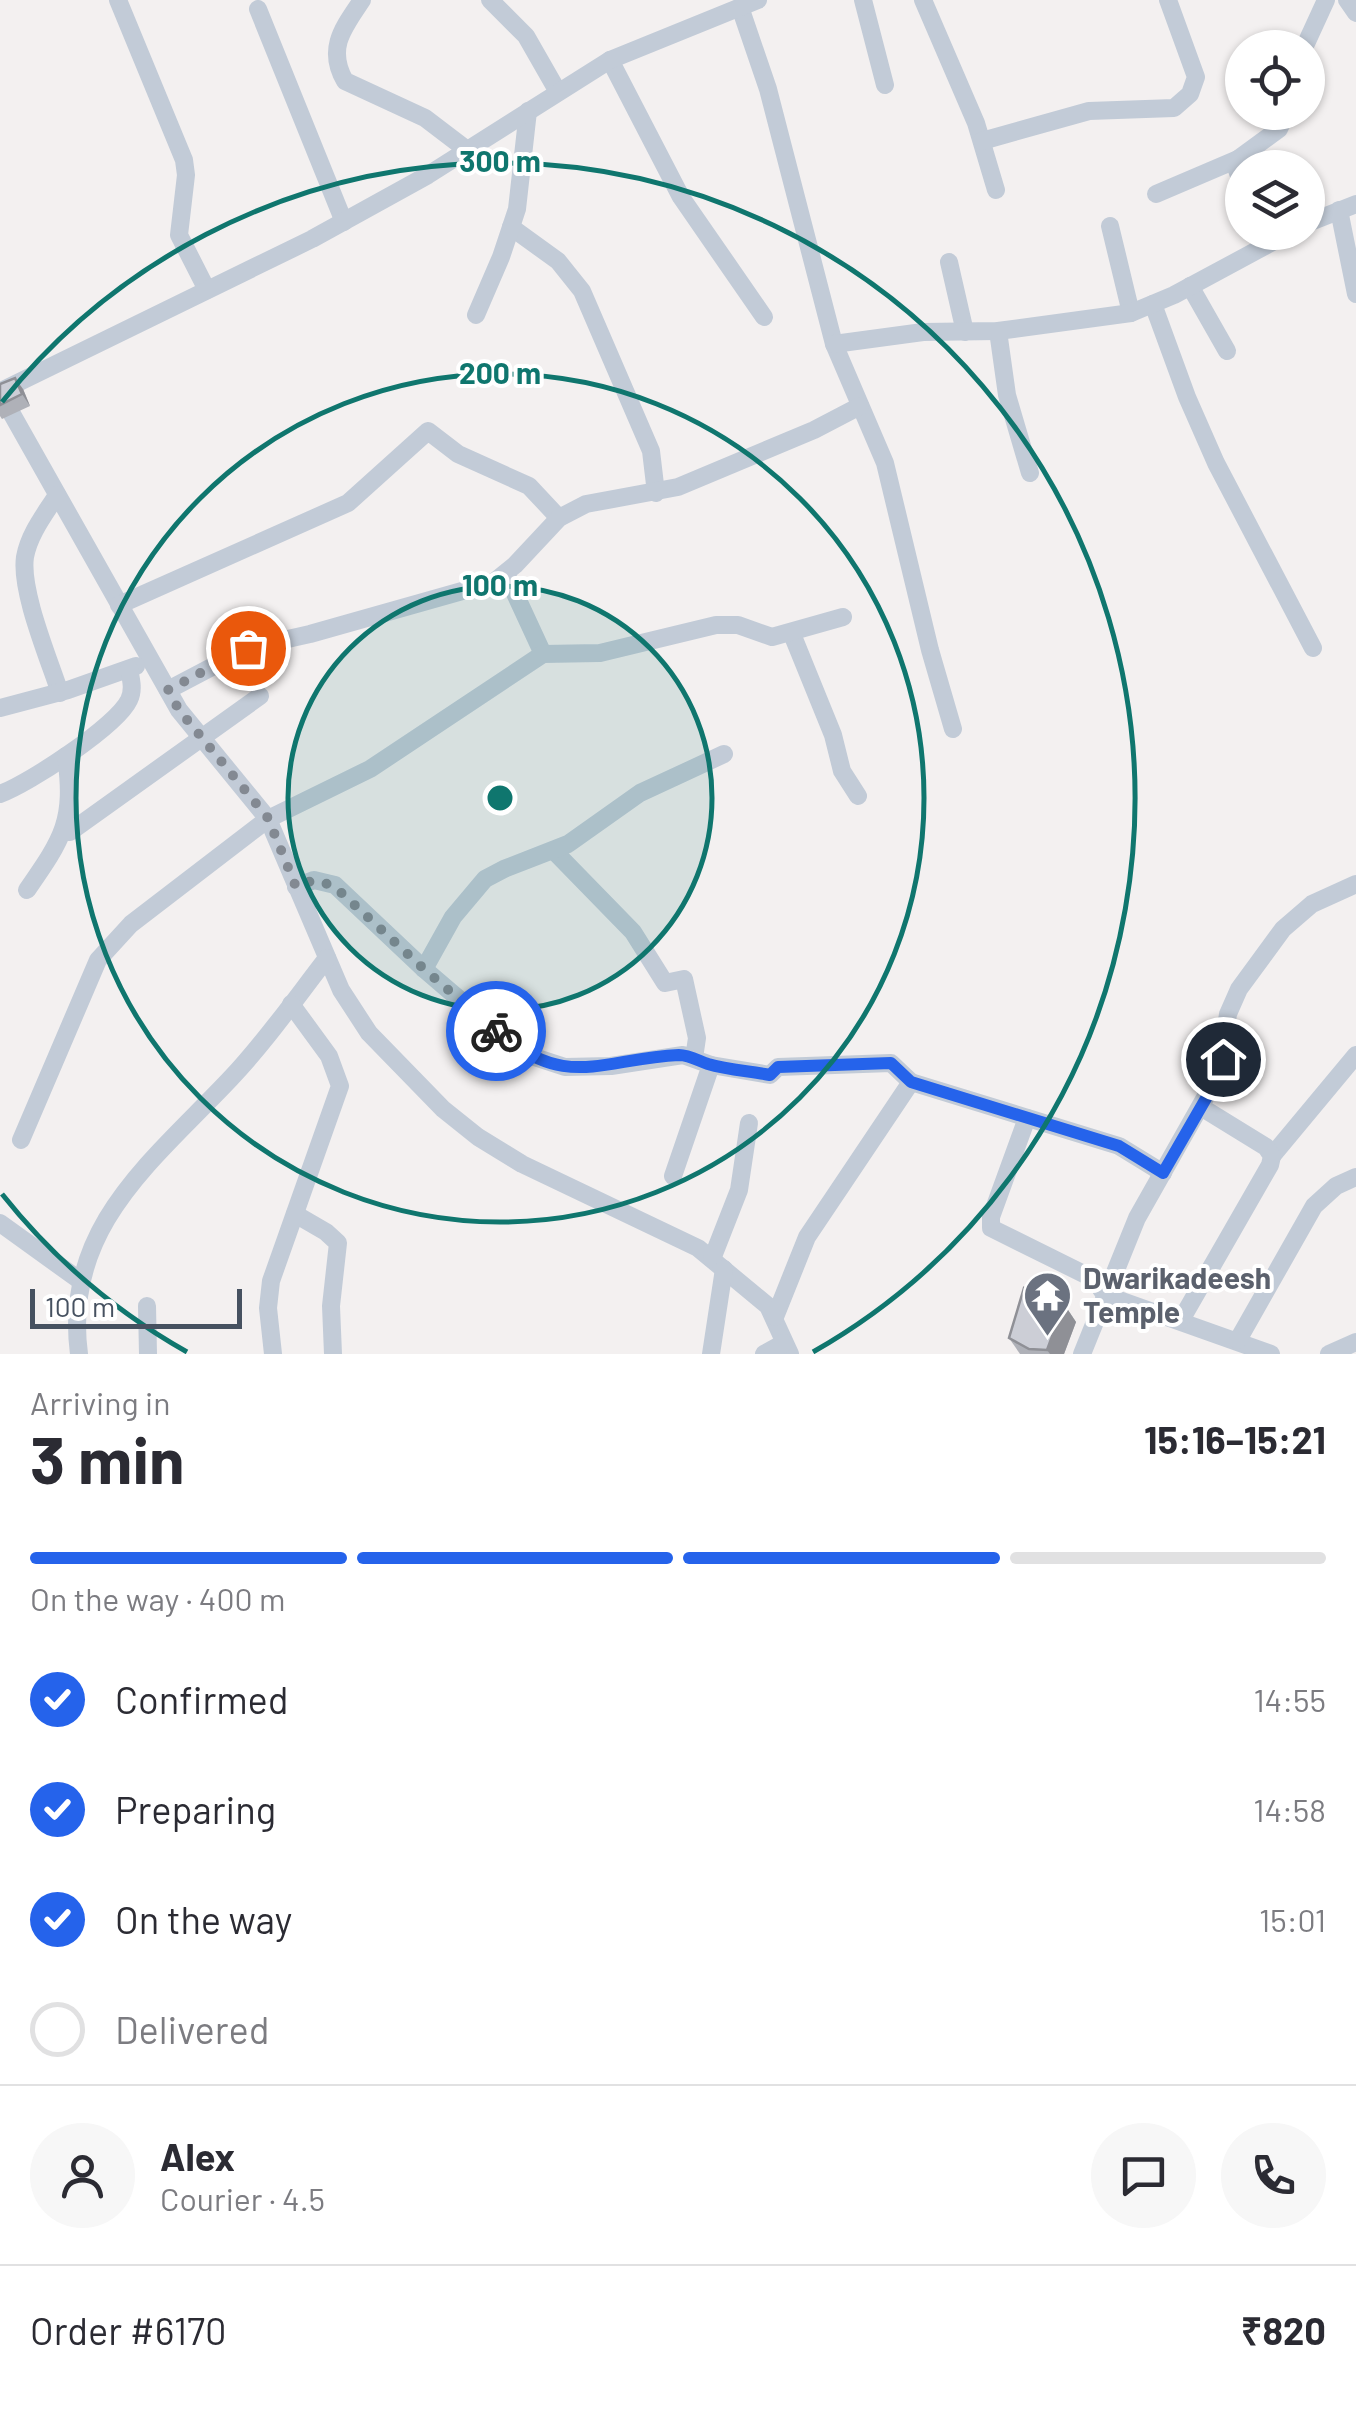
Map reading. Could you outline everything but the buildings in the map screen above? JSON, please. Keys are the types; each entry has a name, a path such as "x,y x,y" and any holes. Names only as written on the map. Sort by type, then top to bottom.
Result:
{"street":[{"path":"118,0 184,160 186,176 179,235 207,290"},
{"path":"362,0 337,40 337,60 346,81 424,118 466,150"},
{"path":"490,0 526,36 558,92"},
{"path":"509,16 522,0"},
{"path":"863,0 886,85"},
{"path":"923,0 982,142 996,190"},
{"path":"982,142 1089,111 1174,108 1190,94 1196,77 1168,0"},
{"path":"1312,30 1326,0"},
{"path":"1347,0 1356,13"},
{"path":"764,1354 787,1349 775,1317 760,1298 680,1237 522,1164 478,1137 443,1109 369,1033 341,990 268,818 179,710 0,392 344,222 610,60 751,2 768,88 834,344 886,462 930,650 953,729"},
{"path":"258,9 344,222"},
{"path":"610,60 682,198 764,317"},
{"path":"476,315 517,209 528,111"},
{"path":"1250,150 1277,130"},
{"path":"1156,194 1225,165"},
{"path":"1348,207 1356,294"},
{"path":"1110,226 1131,313"},
{"path":"511,227 558,261 582,291 651,451 656,493"},
{"path":"834,344 923,332 998,332 1131,313 1190,286 1249,250"},
{"path":"949,262 965,332"},
{"path":"1190,286 1226,351"},
{"path":"1153,304 1216,463 1312,648"},
{"path":"998,332 1007,395 1030,473"},
{"path":"168,690 248,648 494,582 559,518 586,504 678,488 860,406"},
{"path":"120,605 348,504 428,430 458,454 529,486 559,518"},
{"path":"57,495 30,539 25,571 36,621 60,693"},
{"path":"506,574 543,654"},
{"path":"20,1140 98,960 131,924 268,818 370,768 543,654 600,653 716,625 738,625 772,638 843,617"},
{"path":"792,634 833,736 842,771 858,796"},
{"path":"0,708 60,693 151,660"},
{"path":"0,794 36,778 126,706 132,689 129,668"},
{"path":"70,832 260,696"},
{"path":"424,969 453,917 485,879 554,851 640,793 724,754"},
{"path":"27,890 64,830 71,792 66,756"},
{"path":"554,851 633,932 666,983 684,979 702,1062 673,1176"},
{"path":"296,887 314,880 334,886 522,1053 566,1067 611,1066 683,1055 770,1075 778,1067 891,1063 911,1082 1119,1146 1163,1173"},
{"path":"1082,1354 1137,1218 1219,1073 1228,1014 1239,989 1284,929 1312,904 1356,884"},
{"path":"80,1354 77,1337 82,1282 92,1244 109,1210 152,1157 233,1075 327,958"},
{"path":"273,1354 268,1308 271,1281 340,1086 329,1056 291,1004"},
{"path":"1181,1320 1270,1166 1272,1156 1356,1055"},
{"path":"775,1317 808,1237 911,1082"},
{"path":"1202,1107 1266,1147 1272,1156"},
{"path":"1027,1118 991,1217 991,1228 1094,1279 1106,1294 1272,1354"},
{"path":"711,1354 718,1264 739,1190 749,1123"},
{"path":"1238,1340 1314,1206 1336,1186 1356,1177"},
{"path":"295,1214 338,1243 331,1306 333,1354"},
{"path":"0,1223 82,1282"},
{"path":"146,1306 148,1354"},
{"path":"1329,1354 1356,1342"}],"way so far":[{"path":"248,648 168,690 179,710 268,818 296,887 314,880 325,880 334,886 496,1031"}],"place":[{"name":"Dwarikadeesh Temple","path":"1048,1338"}],"route":[{"path":"496,1031 522,1053 566,1067 611,1066 683,1055 711,1065 770,1075 778,1067 891,1063 911,1082 1119,1146 1163,1173 1212,1088 1223,1059"}]}
